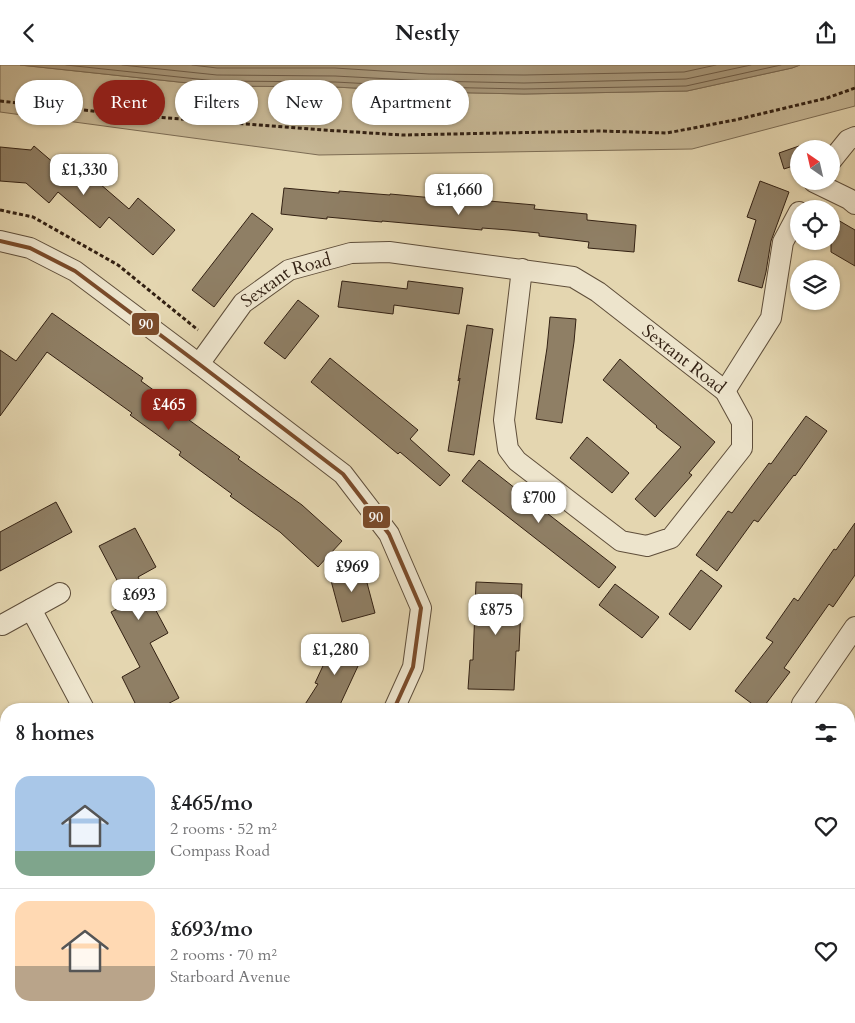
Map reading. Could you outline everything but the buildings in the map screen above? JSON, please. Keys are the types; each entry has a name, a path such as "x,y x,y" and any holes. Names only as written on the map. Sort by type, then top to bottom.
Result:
{"street":[{"path":"840,149 848,139 855,137"},
{"path":"831,190 850,199 855,204"},
{"path":"725,391 771,318 783,242 790,229"},
{"path":"0,241 30,247 74,271 343,474 388,534 421,608 413,667 397,703"},
{"name":"Sextant Road","path":"199,364 243,303 289,270 351,253 390,252 522,269 573,277 598,292 725,391 742,422 742,448 670,538 647,546 621,541 518,461 508,449 504,420 522,269"},
{"path":"2,625 60,593"},
{"path":"31,609 81,703"},
{"path":"803,703 855,627"}],"path":[{"path":"0,101 130,115 402,135 600,131 667,133 735,120 827,98 855,88"},
{"path":"0,210 33,217 118,265 214,342"}],"shaded area":[{"path":"0,65 20,65 160,80 93,80 93,125 83,123 83,80 15,80 15,114 0,112"},
{"path":"800,65 855,65 855,106 692,149 319,155 96,125 165,125 165,81 175,82 175,125 258,125 258,86 268,86 268,125 342,125 342,87 352,88 352,125 469,125 469,93 524,94 687,91"}],"water":[{"path":"20,65 800,65 687,91 524,94 469,93 469,80 352,80 352,88 342,87 342,80 268,80 268,86 258,86 258,80 175,80 175,82"}],"transit line":[{"name":"90","path":"0,241 30,248 75,271 343,474 389,534 421,608 413,667 397,703"}]}
